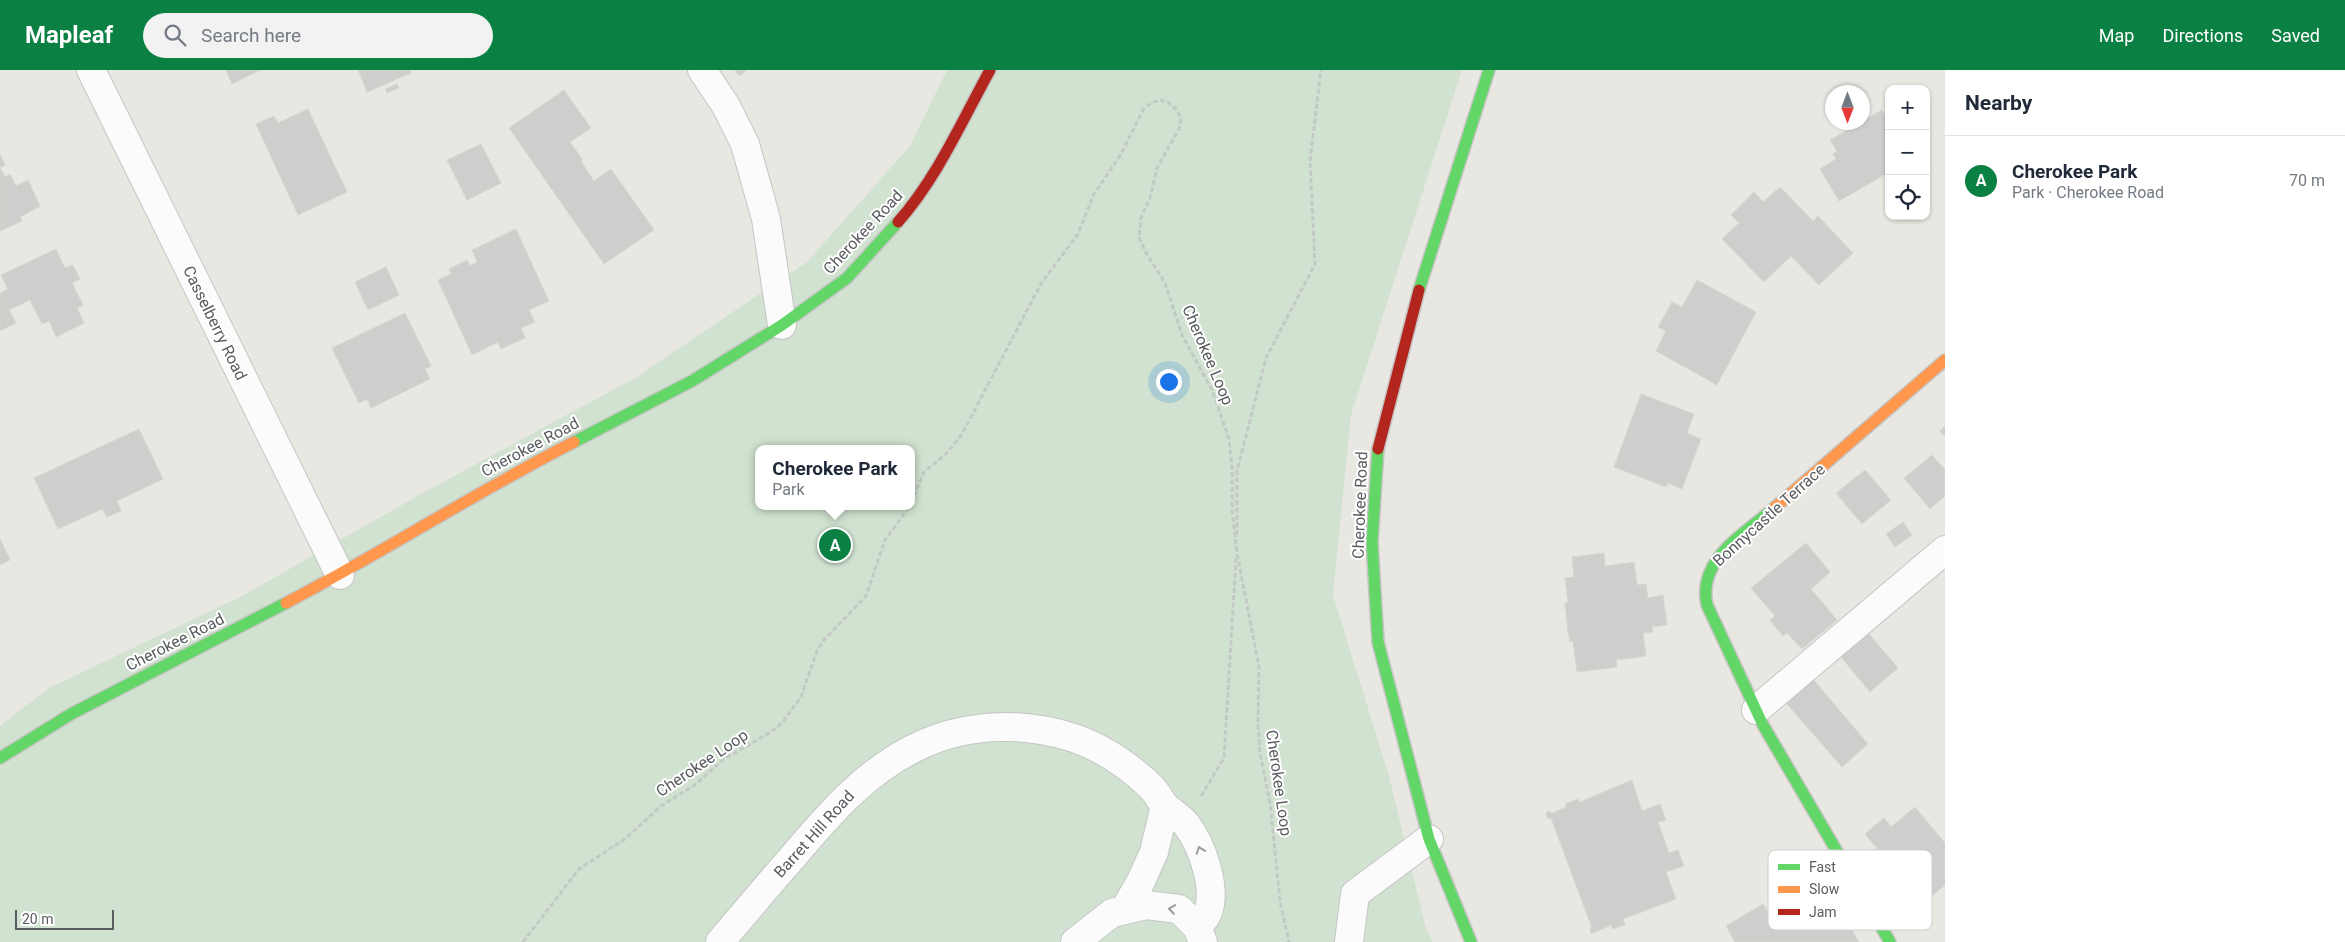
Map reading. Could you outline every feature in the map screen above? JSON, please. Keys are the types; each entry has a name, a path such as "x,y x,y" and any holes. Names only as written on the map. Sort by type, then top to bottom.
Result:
{"street":[{"name":"Casselberry Road","path":"91,70 340,575"},
{"path":"702,70 726,106 745,144 766,219 782,325"},
{"name":"Cherokee Road","path":"0,758 71,714 340,575 528,466 692,380 782,325 847,278 912,206 941,160 990,70"},
{"name":"Cherokee Road","path":"1471,942 1429,839 1378,642 1372,542 1376,455 1422,280 1489,70"},
{"name":"Bonnycastle Terrace","path":"1837,850 1756,710 1707,608 1702,586 1712,564 1725,550 1945,360"},
{"path":"1756,710 1945,550"},
{"name":"Barret Hill Road","path":"720,942 830,813 873,773 924,743 955,733 992,728 1030,728 1074,738 1097,748 1127,766 1152,788 1200,847 1212,894 1208,914 1200,935"},
{"path":"1125,909 1175,814"},
{"path":"1349,942 1355,894 1429,839"},
{"path":"1075,942 1112,913 1146,905 1179,909 1200,935"},
{"name":"Bonnycastle Terrace","path":"1883,930 1890,942"}],"path":[{"path":"1175,814 1224,758 1236,552 1237,471 1266,358 1315,264 1310,161 1321,70"},
{"name":"Cherokee Loop","path":"915,493 924,472 947,452 962,434 1042,282 1078,234 1094,194 1120,156 1143,110 1151,103 1160,100 1168,102 1178,111 1181,120 1177,137 1157,168 1150,198 1141,218 1139,237 1145,251 1165,283 1182,335 1212,390 1229,439 1236,552 1259,667 1258,724 1260,753 1270,802 1280,902 1289,942"},
{"name":"Cherokee Loop","path":"523,942 579,869 625,839 660,806 696,784 724,759 771,732 788,716 801,697 816,651 823,641 866,596 885,540 906,510"}],"green space":[{"path":"947,70 1462,70 1351,415 1333,595 1389,776 1426,929 1433,942 0,942 0,726 49,688 244,595 421,494 635,378 807,262 910,146"}],"building":[{"path":"226,70 260,70 232,84"},
{"path":"358,70 410,70 411,73 367,92"},
{"path":"735,70 747,70 739,76"},
{"path":"397,84 399,88 387,93 385,89"},
{"path":"564,90 591,128 570,142 583,160 581,161 594,181 611,169 654,230 604,264 509,128"},
{"path":"308,109 347,192 298,215 256,124 274,116 278,123"},
{"path":"1882,110 1885,116 1885,174 1839,201 1820,169 1836,159 1833,154 1837,151 1830,140 1847,130 1870,130 1870,117"},
{"path":"481,144 501,183 467,200 447,160"},
{"path":"0,154 5,165 0,168"},
{"path":"0,168 5,177 10,174 16,186 28,180 40,206 20,217 22,221 0,231"},
{"path":"1780,187 1813,221 1818,216 1853,253 1819,285 1791,256 1764,282 1722,239 1739,223 1731,215 1754,192 1763,202"},
{"path":"516,229 549,301 529,310 535,322 521,328 525,338 501,349 498,342 472,355 438,280 451,274 449,269 467,260 470,266 477,262 472,250"},
{"path":"56,249 65,268 73,265 80,279 72,283 83,305 77,308 84,323 56,337 49,321 42,324 30,300 9,310 16,323 0,331 0,293 8,289 1,275"},
{"path":"386,267 399,295 368,310 355,282"},
{"path":"1697,280 1756,312 1717,385 1656,351 1666,331 1658,327 1672,302 1682,307"},
{"path":"405,313 431,366 425,369 430,379 371,408 367,399 359,403 332,348"},
{"path":"1641,394 1694,414 1687,433 1701,439 1682,489 1668,483 1666,487 1614,467"},
{"path":"1945,426 1945,437 1940,431"},
{"path":"139,429 163,479 117,501 121,511 107,517 102,509 58,529 34,478"},
{"path":"1932,455 1945,470 1945,496 1930,509 1904,478"},
{"path":"1865,470 1891,500 1862,524 1836,493"},
{"path":"1903,522 1912,535 1895,547 1886,534"},
{"path":"0,539 10,560 0,565"},
{"path":"1806,543 1830,572 1811,589 1837,620 1802,649 1787,633 1783,636 1770,620 1775,616 1751,588"},
{"path":"1604,553 1605,566 1634,562 1637,585 1646,584 1648,598 1663,595 1667,625 1652,627 1653,632 1643,633 1646,656 1616,660 1617,667 1577,672 1573,641 1570,642 1568,632 1565,603 1568,602 1565,578 1574,577 1572,557"},
{"path":"1869,634 1898,668 1870,692 1841,657"},
{"path":"1813,679 1868,744 1842,767 1786,703"},
{"path":"1632,780 1642,811 1660,804 1666,820 1658,822 1669,853 1678,850 1684,866 1666,872 1676,899 1623,919 1625,925 1612,929 1611,925 1591,934 1590,928 1592,928 1551,818 1548,819 1546,813 1550,811 1551,814 1566,807 1565,804 1578,799 1580,802"},
{"path":"1915,807 1945,843 1945,885 1932,896 1932,850 1878,850 1865,834 1884,818 1891,827"},
{"path":"1763,904 1768,912 1768,930 1852,930 1859,942 1735,942 1726,926"}],"traffic: fast":[{"path":"1419,290 1489,70"},
{"path":"574,442 692,381 782,325 847,278 898,222"},
{"path":"1378,449 1372,542 1378,642 1429,839 1471,942"},
{"path":"1773,509 1736,539 1716,562 1709,575 1706,589 1707,605 1763,725 1836,850"},
{"path":"0,758 71,714 286,603"},
{"path":"1883,930 1890,942"}],"traffic: slow":[{"path":"1773,509 1945,360"},
{"path":"286,603 501,481 574,442"}],"traffic: jam":[{"path":"898,222 937,168 990,70"},
{"path":"1378,449 1419,290"}],"place":[{"name":"Cherokee Park","path":"835,545"}]}
